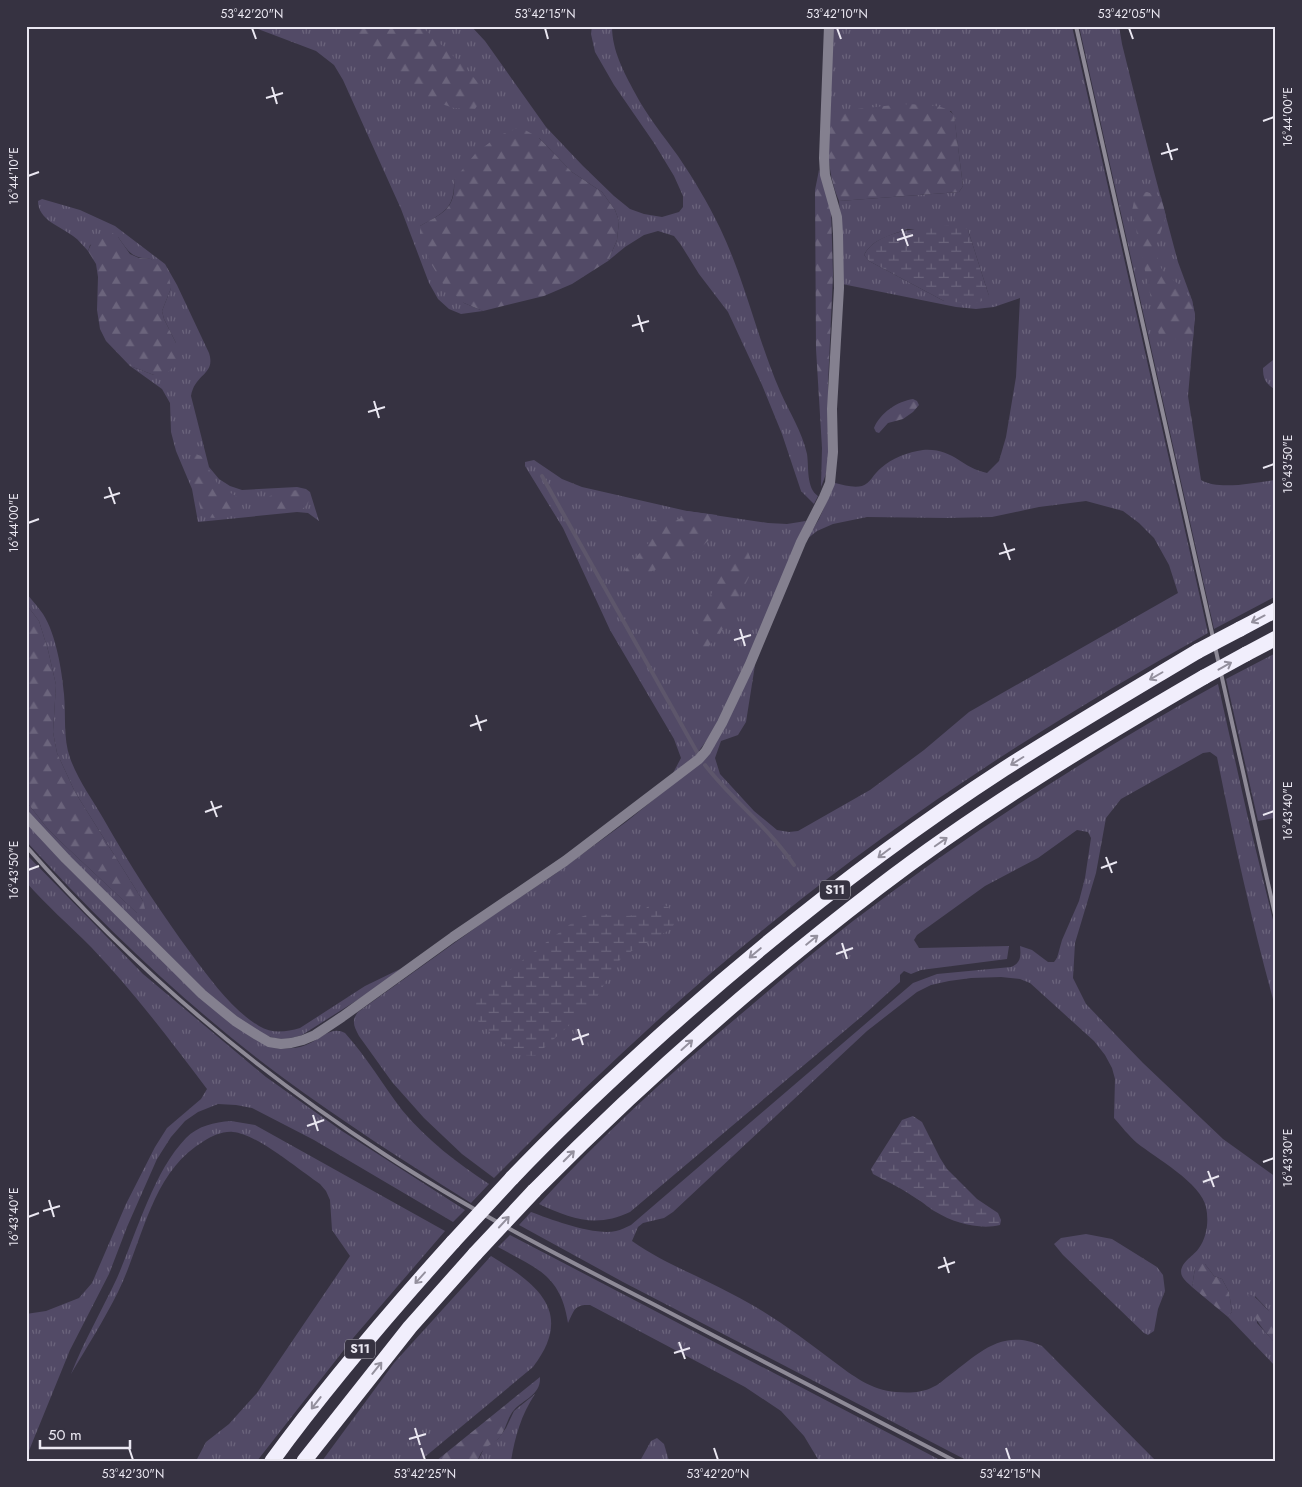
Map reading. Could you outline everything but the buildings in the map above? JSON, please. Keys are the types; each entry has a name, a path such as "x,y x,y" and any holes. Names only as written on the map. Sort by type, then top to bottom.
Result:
{"highway":[{"name":"S11","path":"272,1461 323,1393 402,1298 453,1242 549,1139 681,1017 809,910 900,841 1003,770 1113,701 1276,610"},
{"name":"S11","path":"304,1461 410,1327 534,1191 635,1092 747,992 879,887 1058,764 1276,638"}],"street":[{"path":"26,816 59,853 202,994 235,1022 269,1042 281,1044 303,1040 314,1035 350,1012 453,937 565,861 699,759 713,741 750,664 801,542 824,498 832,471 832,381 838,288 837,217 825,174 824,158 830,26"}],"green space":[{"path":"250,26 471,26 485,41 546,127 614,196 630,209 644,214 662,217 679,212 683,207 683,196 674,176 614,85 595,52 591,34 592,26 612,26 616,53 635,93 650,118 695,182 729,248 772,371 805,446 810,483 818,496 814,504 801,491 782,434 762,385 728,312 699,274 674,236 658,231 644,235 608,261 617,240 619,221 615,210 602,192 572,172 539,138 454,180 454,190 450,204 441,213 420,226 464,303 483,311 461,314 449,309 438,299 429,283 401,209 343,80 334,65 316,51"},
{"path":"341,26 421,26 463,65 480,85 482,99 475,109 454,108 423,98"},
{"path":"833,26 1072,26 1208,633 1039,732 931,804 825,881 737,951 665,1013 561,1111 494,1178 462,1154 424,1118 392,1082 359,1036 354,1024 354,1018 358,1012 626,822 689,771 755,665 746,722 738,735 721,741 715,758 720,774 754,811 777,830 798,831 870,790 924,750 969,712 1178,593 1169,565 1154,538 1139,523 1123,511 1086,501 1039,507 992,517 867,517 833,524 817,531 807,539 819,519 835,483 859,487 865,485 885,464 895,458 923,450 934,450 950,455 970,467 987,473 999,461 1006,437 1016,377 1020,298 994,307 976,309 956,307 842,284 843,245 839,201 959,192 963,186 954,116 951,111 830,112","holes":["907,229 968,230 989,296 944,301 869,261 864,255 877,241"]},
{"path":"1079,26 1119,26 1149,153 1178,262 1192,300 1195,315 1188,396 1201,480 1218,485 1228,485 1276,480 1276,596 1214,629"},
{"path":"903,104 944,108 954,115 963,186 959,192 839,201 830,168 830,112"},
{"path":"520,127 539,138 572,172 602,192 615,210 619,221 617,240 608,261 572,284 544,296 483,311 464,303 443,284 429,260 420,238 420,226 441,213 450,204 453,198 454,180 475,154 498,136"},
{"path":"819,170 831,209 833,275 828,384 829,454 826,474 821,487 822,448 816,349 815,190"},
{"path":"1147,192 1161,197 1166,216 1155,249 1159,264 1165,275 1176,282 1192,300 1195,315 1193,340 1174,339 1159,335 1132,211 1138,194"},
{"path":"42,199 80,210 115,226 165,264 209,353 210,366 196,383 191,396 209,467 219,479 230,486 242,490 297,487 306,489 310,492 319,521 308,513 297,512 198,522 192,489 176,451 171,432 170,403 162,389 130,366 154,375 176,343 162,311 171,288 151,259 135,256 118,237 90,245 88,251 68,232 46,218 39,208 38,201"},
{"path":"961,225 968,230 989,296 980,302 944,301 869,261 864,255 871,246 881,239 894,234 922,228"},
{"path":"111,232 118,237 130,254 139,258 151,259 169,277 171,288 162,311 176,343 177,357 172,368 167,373 154,375 130,366 106,341 100,329 97,310 98,277 96,264 88,251 94,238"},
{"path":"1273,360 1276,360 1276,390 1264,379 1263,372 1263,368"},
{"path":"913,399 919,405 913,412 903,419 888,423 879,433 876,432 874,428 885,413 896,405"},
{"path":"196,454 201,456 217,483 236,496 241,504 240,511 221,518 211,518 202,515 189,463 191,456"},
{"path":"534,460 562,479 582,487 687,511 768,523 787,524 806,521 739,679 712,733 693,759 673,773 681,758 674,739 610,630 563,528 525,466 525,462"},
{"path":"298,490 307,494 309,500 307,507 289,511 264,511 259,506 272,495"},
{"path":"687,511 717,515 717,525 708,541 692,553 652,571 628,575 625,570 650,541 649,523 653,520 676,521"},
{"path":"739,550 748,552 752,562 749,577 720,634 707,648 696,653 692,646 720,572 728,559"},
{"path":"26,593 48,622 55,642 65,702 66,743 77,774 156,905 199,965 231,1003 264,1029 279,1032 300,1028 365,986 400,969 378,987 302,1035 285,1039 272,1038 251,1027 215,1001 51,840 26,810 26,801 47,828 137,913 143,901 75,792 57,753 53,732 56,685 39,621 26,604"},
{"path":"26,604 39,621 56,685 53,732 57,753 75,792 143,901 144,914 138,914 62,843 47,828 26,801"},
{"path":"1276,653 1276,824 1274,818 1258,821 1226,679"},
{"path":"1218,684 1276,932 1276,1010 1244,884 1217,757 1210,752 1203,753 1121,799 1106,818 1096,873 1075,943 1073,978 1086,1004 1143,1063 1223,1139 1276,1177 1276,1314 1271,1313 1255,1296 1257,1323 1276,1344 1276,1367 1228,1317 1232,1312 1229,1292 1222,1279 1214,1276 1205,1264 1195,1268 1192,1287 1182,1276 1181,1272 1184,1264 1202,1244 1206,1234 1207,1212 1202,1198 1187,1180 1137,1143 1114,1118 1115,1079 1105,1055 1094,1041 1030,983 1020,979 1001,977 971,978 931,985 917,992 867,1031 673,1212 664,1218 643,1223 638,1227 632,1241 656,1256 745,1301 796,1334 855,1377 887,1391 910,1392 929,1389 979,1353 1001,1342 1027,1341 1042,1346 1156,1461 968,1461 623,1282 519,1225 531,1212 574,1226 597,1231 616,1231 631,1225 913,983 937,974 1011,967 1020,959 1020,946 1032,950 1048,962 1054,962 1079,901 1085,878 1091,838 1088,832 1077,830 1038,858 985,886 917,935 914,940 919,948 1009,946 1007,959 921,970 911,974 904,971 900,975 900,982 867,1012 630,1212 606,1220 584,1220 562,1214 539,1204 588,1153 666,1079 786,975 853,921 941,857 1031,796 1124,738"},
{"path":"26,820 145,941 275,1048 302,1046 330,1032 340,1031 345,1033 412,1121 465,1168 489,1184 471,1203 352,1126 247,1051 148,965 55,873 26,841"},
{"path":"26,854 143,974 266,1077 342,1131 465,1210 453,1222 314,1140 252,1108 218,1104 198,1112 185,1121 171,1137 157,1159 109,1274 70,1350 26,1458 26,1314 46,1311 79,1298 92,1283 126,1204 155,1147 167,1128 201,1099 207,1089 122,981 26,882"},
{"path":"652,903 665,905 675,913 676,923 666,932 623,956 613,969 593,1004 535,1056 518,1055 479,1023 473,1007 486,988 577,919 590,913 625,916 638,915"},
{"path":"913,1116 922,1122 947,1169 977,1199 998,1213 1001,1220 1000,1225 976,1226 943,1216 901,1189 873,1174 871,1169 902,1120"},
{"path":"231,1121 255,1125 445,1231 354,1337 257,1461 196,1461 206,1442 229,1424 257,1393 350,1256 332,1230 330,1200 326,1191 320,1184 278,1154 243,1134 229,1132 210,1137 186,1154 172,1170 160,1189 150,1209 118,1292 71,1374 117,1278 146,1205 174,1152 196,1130 218,1122"},
{"path":"1086,1234 1112,1239 1157,1267 1163,1275 1165,1291 1158,1309 1154,1331 1148,1335 1063,1255 1054,1244 1061,1238"},
{"path":"510,1235 942,1461 819,1461 804,1436 781,1411 745,1387 590,1305 575,1309 568,1323 565,1307 553,1283 535,1268 498,1247"},
{"path":"491,1256 523,1277 545,1301 550,1315 551,1330 545,1348 533,1367 420,1461 322,1461 394,1363"},
{"path":"1198,1262 1205,1264 1214,1276 1222,1279 1229,1292 1232,1312 1228,1317 1192,1287 1195,1268"},
{"path":"1248,1294 1276,1314 1276,1344 1254,1315"},
{"path":"540,1377 538,1388 514,1410 499,1438 484,1450 478,1461 436,1461"},
{"path":"535,1394 519,1426 511,1461 478,1461 484,1448 498,1439 506,1428 514,1411"},
{"path":"657,1438 664,1444 669,1461 640,1461 651,1441"}],"waterway":[{"path":"542,476 698,754"},
{"path":"705,765 773,839 794,865"}],"railway":[{"path":"1076,26 1276,919"},
{"path":"26,846 107,932 194,1012 287,1086 384,1154 450,1195 586,1270 955,1461"}]}
